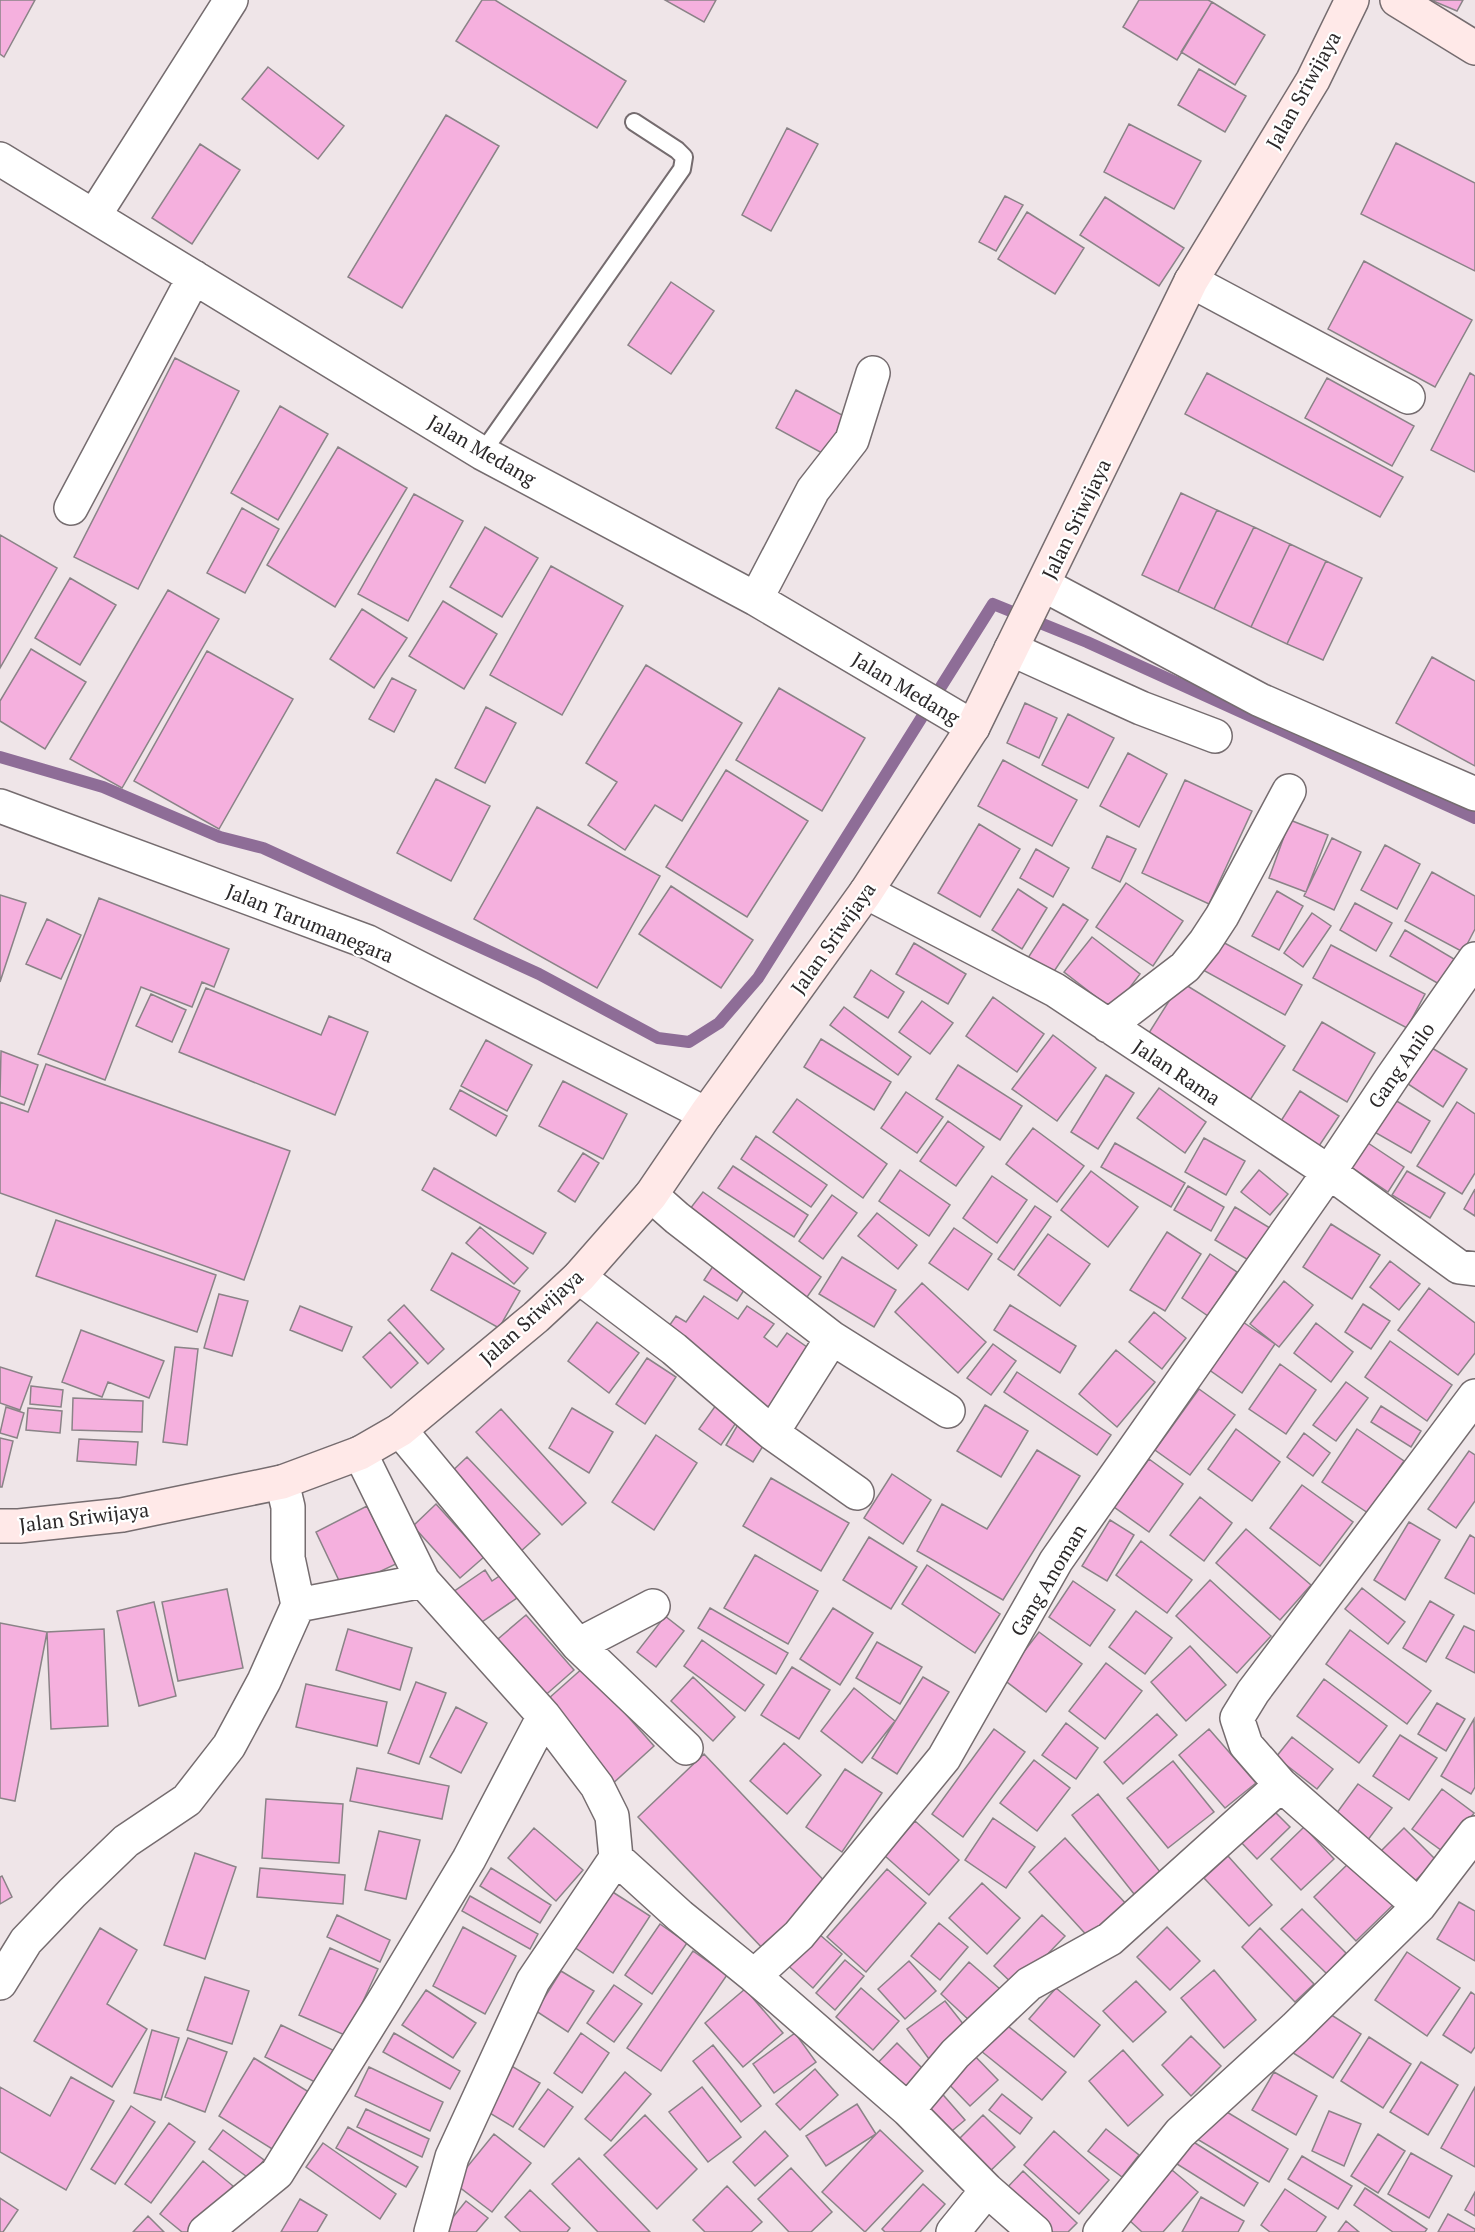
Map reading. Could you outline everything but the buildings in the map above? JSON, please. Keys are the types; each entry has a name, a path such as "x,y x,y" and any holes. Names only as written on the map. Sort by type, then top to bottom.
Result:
{"main road":[{"name":"Jalan Sriwijaya","path":"0,1526 122,1515 285,1494 400,1430 536,1317 579,1277 651,1195 706,1114 866,892 973,727 1191,281 1313,80 1352,0"},
{"path":"1397,0 1475,48"}],"street":[{"path":"94,216 231,0"},
{"name":"Jalan Medang","path":"0,159 482,453 756,599 973,727"},
{"path":"71,508 194,277"},
{"path":"1191,281 1408,397"},
{"path":"756,599 813,490 852,440 873,373"},
{"path":"1040,590 1260,700 1475,794"},
{"path":"1014,642 1141,708 1215,736"},
{"path":"1108,1026 1185,967 1205,942 1222,916 1289,791"},
{"name":"Jalan Tarumanegara","path":"0,806 368,942 706,1114"},
{"name":"Jalan Rama","path":"866,892 1054,990 1329,1172 1470,1271"},
{"name":"Gang Anilo","path":"1329,1172 1475,959"},
{"name":"Gang Anoman","path":"754,1976 799,1935 944,1758 1056,1561 1329,1172"},
{"path":"651,1195 677,1218 832,1338 948,1411"},
{"path":"579,1277 674,1348 772,1433 857,1493"},
{"path":"772,1433 832,1338"},
{"path":"1419,1906 1281,1785 1246,1745 1237,1718 1253,1692 1475,1396"},
{"path":"400,1430 578,1645 686,1748"},
{"path":"360,1453 423,1581 544,1716 597,1786 612,1816 616,1858 533,1981 452,2157 431,2232"},
{"path":"0,1983 26,1941 72,1893 126,1841 188,1800 229,1746 264,1681 298,1605 288,1558 285,1494"},
{"path":"298,1605 423,1581"},
{"path":"578,1645 653,1606"},
{"path":"206,2232 277,2173 386,1999 469,1859 544,1716"},
{"path":"908,2110 956,2054 1029,1984 1110,1939 1281,1785"},
{"path":"1113,2228 1180,2133 1295,2028 1419,1906 1475,1833"},
{"path":"616,1858 680,1916 754,1976 908,2110 987,2190 1035,2232"},
{"path":"953,2232 987,2190"}],"lane":[{"path":"482,453 682,169 684,157 677,150 634,122"}],"waterway":[{"path":"0,757 103,787 220,837 263,848 539,974 658,1038 689,1042 719,1023 758,978 993,604 1087,642 1475,818"}]}
